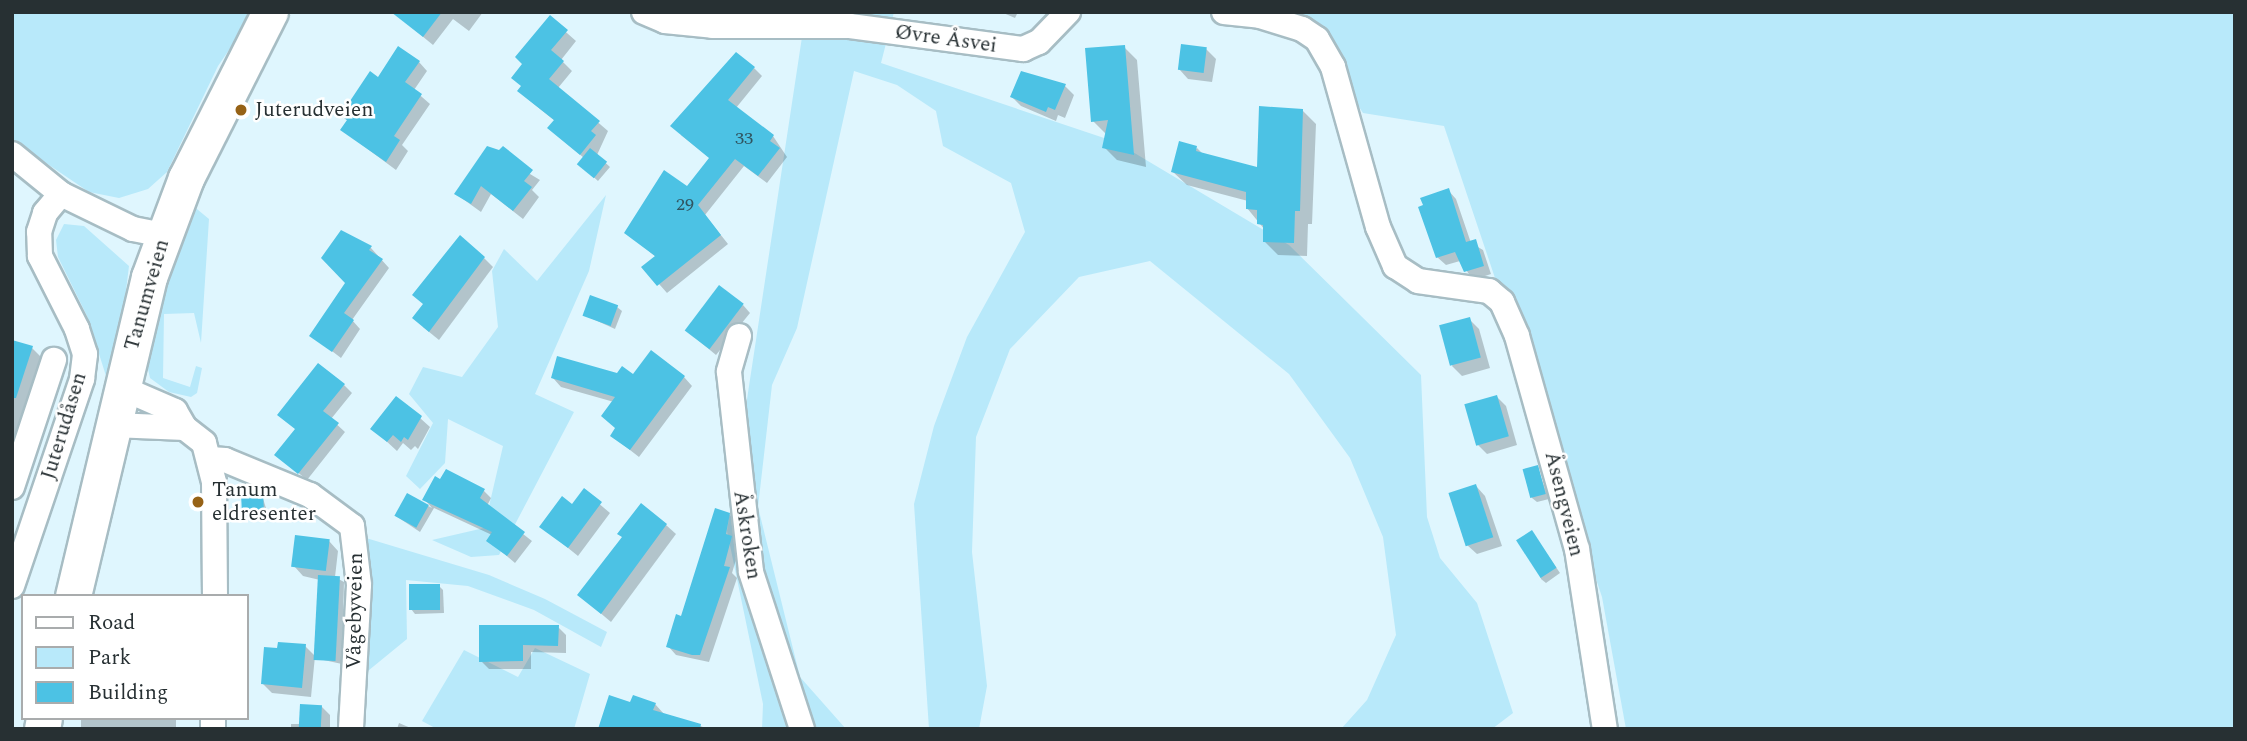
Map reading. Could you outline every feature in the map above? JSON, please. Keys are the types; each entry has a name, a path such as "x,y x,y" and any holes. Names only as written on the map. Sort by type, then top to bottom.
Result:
{"main road":[{"name":"Tanumveien","path":"73,594 122,388 163,235 216,113 270,12"}],"street":[{"name":"Øvre Åsvei","path":"644,12 677,22 850,26 1023,49 1039,42 1068,12"},
{"name":"Åsengveien","path":"1224,12 1260,16 1302,29 1317,39 1332,67 1378,227 1395,266 1440,287 1489,290 1502,302 1517,336 1577,549 1605,729"},
{"path":"12,154 61,194 132,229 163,235"},
{"name":"Juterudåsen","path":"12,586 82,379 85,354 77,329 40,256 39,232 45,213 61,194"},
{"name":"Åskroken","path":"738,336 729,372 751,572 802,729"},
{"name":"Juterudåsen","path":"12,487 54,360"},
{"path":"122,388 175,411 185,428 204,443 211,459 215,594"},
{"path":"113,425 185,428"},
{"name":"Vågebyveien","path":"211,459 225,460 310,495 352,526 359,584 352,729"}],"green space":[{"path":"12,12 255,12 218,66 167,172 148,189 119,198 89,192 12,140"},
{"path":"653,12 894,12 881,63 1116,142 1289,245 1421,375 1427,517 1440,558 1477,603 1513,713 1492,729 1341,729 1367,700 1396,635 1383,537 1350,458 1289,374 1150,261 1079,277 1010,349 976,437 972,552 987,686 979,729 929,729 914,504 934,426 967,337 1025,232 1011,183 943,146 936,111 897,85 854,71 797,328 772,385 758,507 800,677 846,729 762,729 763,704 727,531 802,37"},
{"path":"1297,12 2235,12 2235,729 1626,729 1602,597 1444,126 1363,113"},
{"path":"606,195 589,271 535,394 574,412 499,555 471,557 432,540 484,528 503,446 448,419 445,463 420,489 406,476 433,423 409,394 423,367 462,377 498,327 492,271 504,249 537,281"},
{"path":"192,205 209,219 201,343 194,313 164,314 163,378 190,387 196,366 202,368 197,393 191,397 169,392 150,378 144,351"},
{"path":"64,224 84,226 129,266 122,323 106,376 87,316 58,257 56,240"},
{"path":"366,538 489,575 545,599 607,632 601,647 534,610 468,586 406,580 407,639 363,675"},
{"path":"535,648 590,674 574,729 437,729 422,721 464,650 518,677"}],"building":[{"path":"391,12 442,12 423,37"},
{"path":"550,15 568,30 551,50 564,61 549,79 600,121 591,131 596,135 580,155 547,128 554,120 517,91 521,86 511,78 522,64 515,57"},
{"path":"1181,44 1207,47 1204,73 1178,70"},
{"path":"1125,45 1134,155 1102,148 1108,120 1091,122 1085,48"},
{"path":"398,46 420,61 405,82 422,94 394,136 400,140 386,162 340,130 347,120 340,116 370,71 378,77"},
{"path":"736,52 755,67 728,100 774,135 770,141 780,148 758,176 735,159 698,205 721,235 657,286 641,267 655,256 624,233 664,170 687,186 709,158 670,126"},
{"path":"1021,71 1066,84 1055,110 1048,107 1046,112 1010,97"},
{"path":"1259,106 1303,109 1300,211 1295,211 1294,243 1263,242 1263,225 1257,224 1257,210 1246,209 1246,192 1171,172 1179,141 1197,146 1196,151 1257,167"},
{"path":"487,146 499,150 503,146 533,170 524,181 532,187 513,211 481,186 471,204 454,194"},
{"path":"590,148 607,162 594,178 577,164"},
{"path":"1449,188 1466,242 1476,239 1484,266 1464,272 1455,252 1436,258 1418,207 1423,205 1420,198"},
{"path":"341,230 372,246 369,250 383,259 344,313 354,320 332,352 309,336 345,283 321,258"},
{"path":"460,235 485,257 429,332 412,318 423,304 412,295"},
{"path":"719,285 744,304 709,349 685,331"},
{"path":"590,295 618,305 611,326 582,316"},
{"path":"1470,317 1481,358 1450,366 1439,325"},
{"path":"12,340 33,346 16,398 12,398"},
{"path":"651,350 685,376 630,450 610,436 615,428 601,416 615,397 551,378 557,356 617,373 622,366 633,374"},
{"path":"318,363 345,384 323,411 339,423 298,474 274,455 295,429 277,415"},
{"path":"1497,395 1509,436 1476,446 1464,404"},
{"path":"396,396 422,416 408,440 404,437 401,442 393,435 387,442 370,429"},
{"path":"1538,465 1546,494 1530,498 1523,469"},
{"path":"446,469 485,489 480,498 525,532 507,556 486,541 492,532 422,500 435,476 440,479"},
{"path":"1476,484 1493,537 1466,546 1448,493"},
{"path":"584,488 602,502 568,548 539,527 562,496 572,504"},
{"path":"263,493 264,511 242,512 241,494"},
{"path":"407,493 429,505 416,528 394,516"},
{"path":"641,503 667,524 601,614 577,595 622,537 617,534"},
{"path":"715,508 730,513 726,534 732,536 724,566 730,567 700,655 692,655 666,647 676,614 681,616"},
{"path":"1532,530 1557,568 1541,578 1516,540"},
{"path":"295,535 330,539 326,571 291,567"},
{"path":"318,575 340,576 336,661 314,660"},
{"path":"409,584 440,584 440,610 409,610"},
{"path":"479,625 559,625 558,646 523,645 523,661 479,662"},
{"path":"278,642 306,644 302,688 261,684 264,647 277,648"},
{"path":"609,695 630,702 633,695 656,703 653,710 701,724 700,729 598,729"},
{"path":"300,704 322,705 321,729 299,729"}],"place":[{"name":"Juterudveien","path":"241,110"},
{"name":"Tanum eldresenter","path":"198,502"}]}
